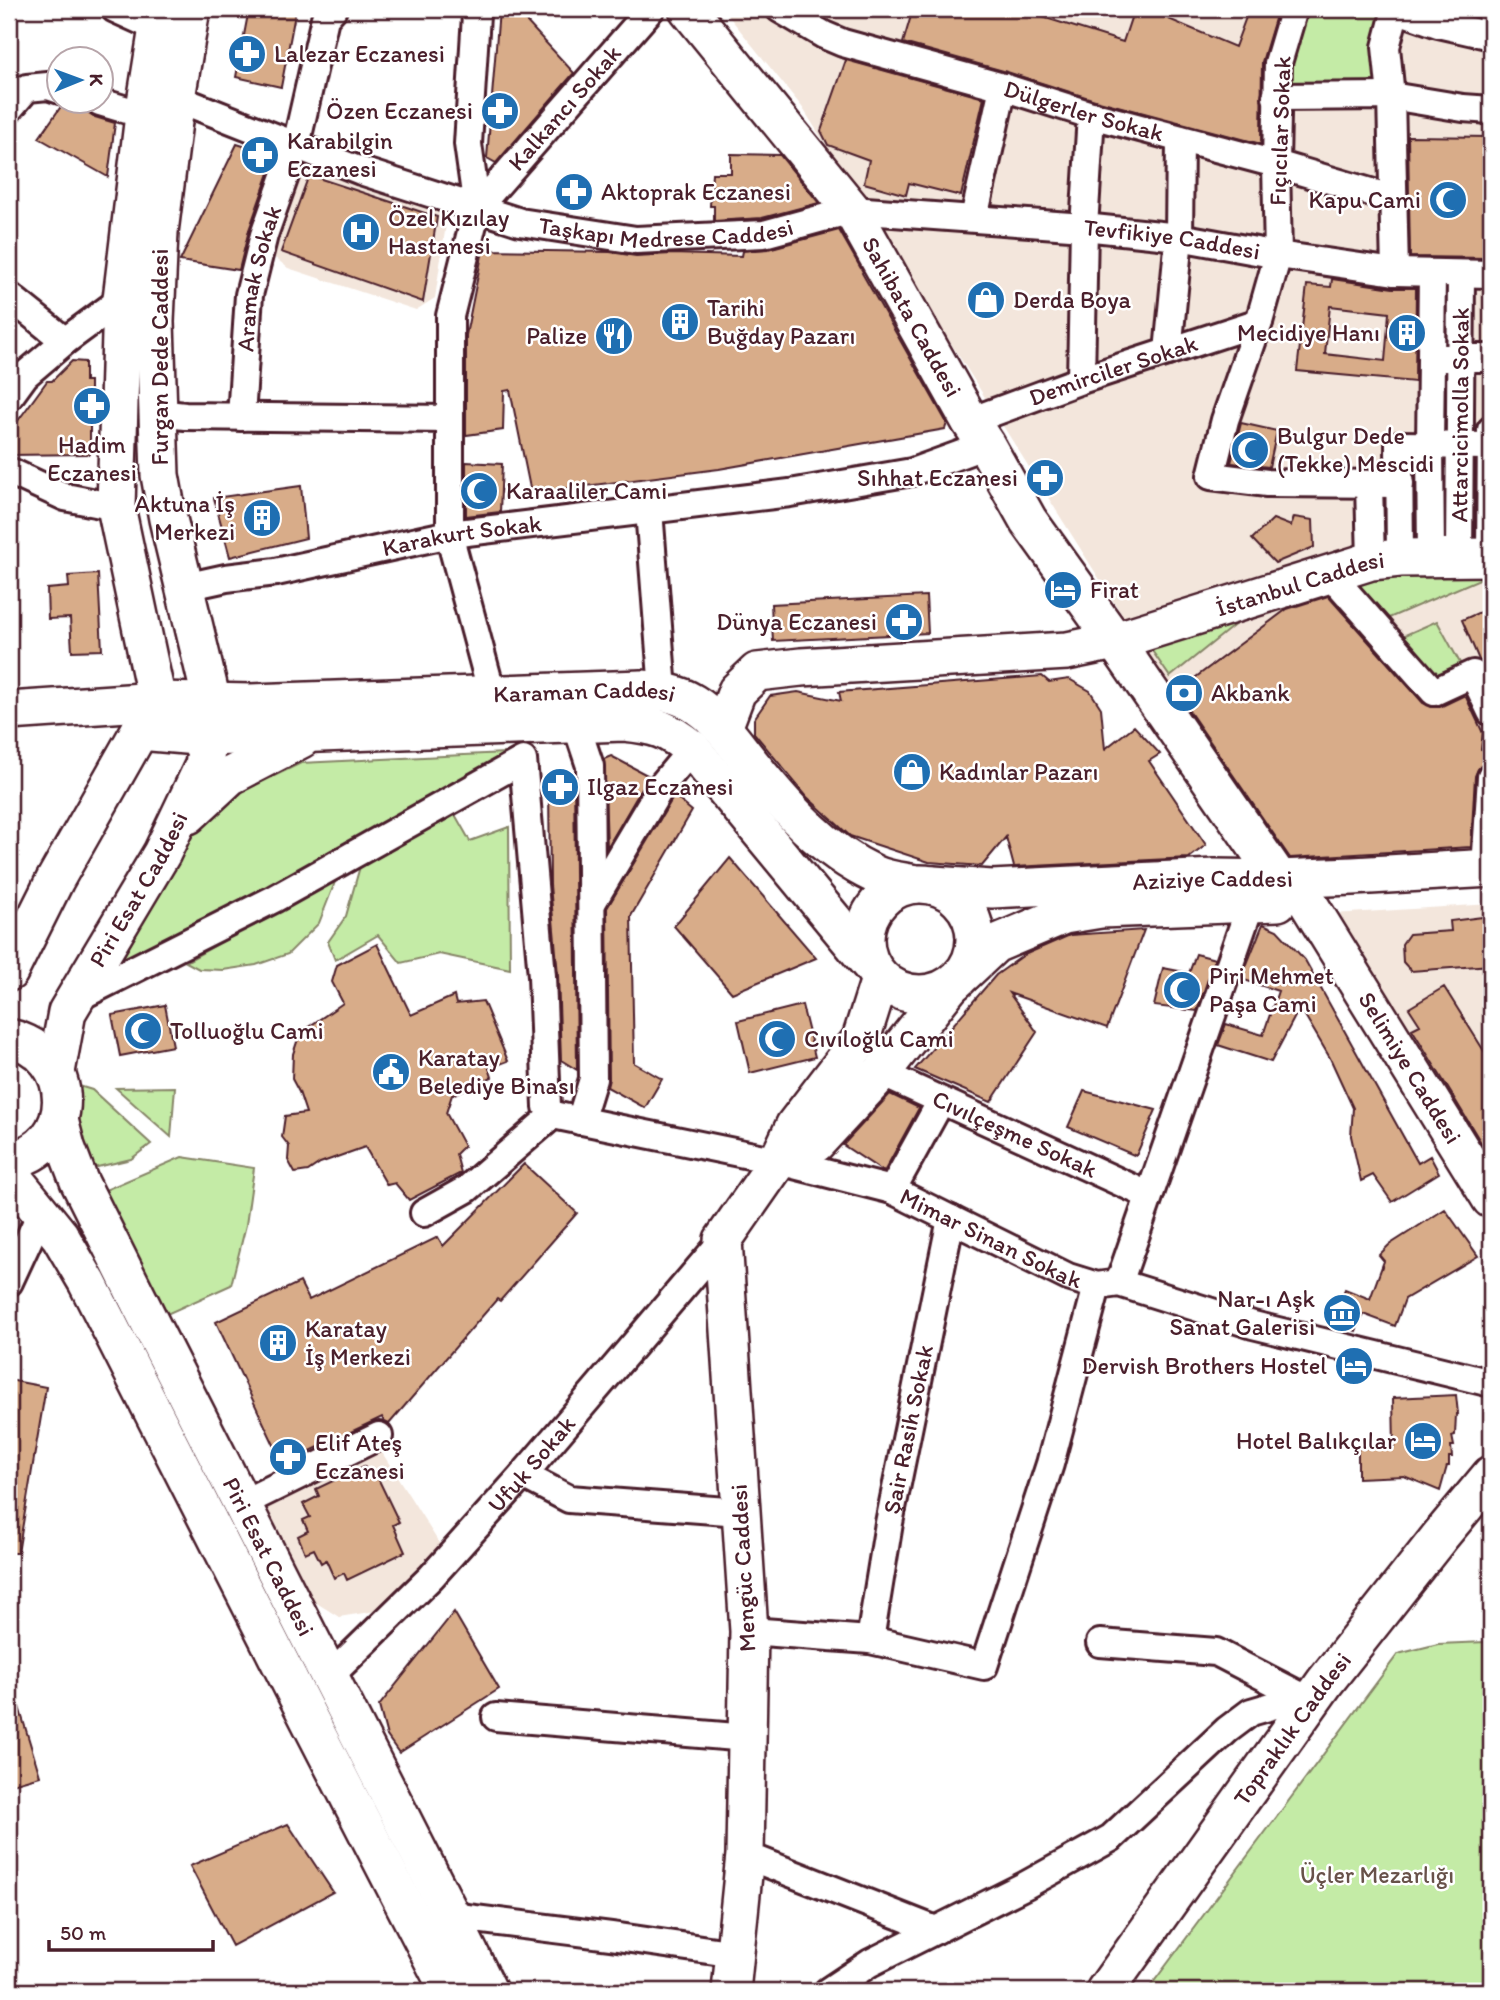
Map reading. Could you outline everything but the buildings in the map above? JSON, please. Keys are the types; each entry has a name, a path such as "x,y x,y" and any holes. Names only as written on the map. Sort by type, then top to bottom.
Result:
{"main road":[{"name":"Furgan Dede Caddesi","path":"148,716 116,507 122,299 160,107 191,9"},
{"name":"Sahibata Caddesi","path":"688,9 852,210 1028,520 1115,641"},
{"name":"Furgan Dede Caddesi","path":"159,19 159,232 155,321 160,475 210,720"},
{"name":"İstanbul Caddesi","path":"1115,641 1330,574 1441,558"},
{"path":"723,727 737,691 757,672 1067,651 1115,641 1279,879"},
{"name":"Karaman Caddesi","path":"210,720 264,702 642,689 663,691 692,702 723,727"},
{"name":"Karaman Caddesi","path":"9,711 210,720 317,733 624,722 648,724 671,732 692,749"},
{"path":"9,972 55,880 148,716"},
{"name":"Piri Esat Caddesi","path":"210,720 204,765 162,853 67,1012 56,1072 61,1095 59,1119 79,1181 488,1991"},
{"name":"Aziziye Caddesi","path":"723,727 773,791 818,837 875,874 896,881 992,888 1214,878 1489,876"},
{"path":"172,831 230,776 317,733"},
{"path":"692,749 875,971 896,990 914,995 933,994 957,979"},
{"name":"Aziziye Caddesi","path":"957,979 995,944 1064,915 1101,909 1307,901 1489,876"},
{"path":"723,1240 778,1161 795,1125 862,1039 875,971 864,946 865,928 872,911 883,897 898,888 924,884 949,892 963,904 972,919 975,937 973,956 881,1073 816,1143 778,1161"},
{"name":"Selimiye Caddesi","path":"1307,901 1491,1199"},
{"path":"9,1038 29,1044 44,1056 56,1072"},
{"path":"9,1160 18,1159 36,1150 50,1137 59,1119"},
{"name":"Piri Esat Caddesi","path":"9,1173 60,1236 87,1282 449,1991"},
{"name":"Mengüc Caddesi","path":"723,1240 749,1631 745,1855 731,1991"},
{"name":"Topraklık Caddesi","path":"1105,1991 1314,1690 1491,1477"}],"street":[{"path":"115,9 159,19"},
{"name":"Aramak Sokak","path":"241,417 249,295 264,235 296,145 325,18 333,9"},
{"path":"478,9 468,144 477,208 450,316 450,534 492,694"},
{"name":"Kalkancı Sokak","path":"477,208 651,9"},
{"name":"Dülgerler Sokak","path":"780,9 843,43 1003,86 1091,115 1276,164 1394,199"},
{"name":"Fıçıcılar Sokak","path":"1294,9 1278,63 1278,255 1259,322 1225,420 1211,476 1267,483 1369,484"},
{"path":"1395,272 1391,96 1386,47 1395,9 1452,28 1491,36"},
{"path":"9,109 27,88 46,86"},
{"path":"974,218 1003,86"},
{"path":"1276,97 1391,96 1491,110"},
{"name":"Taşkapı Medrese Caddesi","path":"116,103 160,107 296,145 361,171 520,222 636,240 764,234 852,210"},
{"path":"1081,380 1084,227 1091,115"},
{"path":"1168,352 1179,237 1180,139"},
{"name":"Tevfikiye Caddesi","path":"852,210 1084,227 1179,237 1395,272 1491,274"},
{"path":"1432,274 1430,445 1441,558"},
{"name":"Attarcicimolla Sokak","path":"1441,558 1461,446 1461,274"},
{"path":"9,296 65,341"},
{"path":"9,397 25,375 122,299"},
{"name":"Demirciler Sokak","path":"978,433 1081,380 1259,322"},
{"path":"1431,358 1491,358"},
{"path":"157,413 185,416 450,419"},
{"path":"1441,558 1491,446 1491,428"},
{"name":"Karakurt Sokak","path":"185,587 226,578 276,572 450,534 790,493 912,472 978,433"},
{"path":"1441,558 1400,484 1399,445 1491,446"},
{"path":"9,471 65,497 116,507"},
{"path":"1369,484 1400,484"},
{"path":"1369,484 1441,558"},
{"path":"649,510 663,691"},
{"path":"1330,574 1434,692 1474,674 1491,712"},
{"path":"576,724 590,766 593,1079 580,1121"},
{"path":"591,904 662,785 692,749"},
{"path":"77,998 274,899 523,760 542,976 547,1107 553,1115 467,1189 424,1213"},
{"path":"1489,876 1491,777"},
{"path":"749,1631 870,1640 984,1666 1108,1285 1148,1195 1251,903"},
{"name":"Cıvılçeşme Sokak","path":"881,1073 1148,1195"},
{"path":"892,1190 941,1101"},
{"name":"Mimar Sinan Sokak","path":"553,1115 778,1161 892,1190 1068,1277 1491,1383"},
{"path":"9,1282 41,1213"},
{"name":"Şair Rasih Sokak","path":"870,1640 889,1524 951,1219"},
{"name":"Ufuk Sokak","path":"330,1677 431,1577 523,1475 723,1240"},
{"path":"241,1504 379,1436"},
{"path":"523,1475 569,1499 740,1512"},
{"path":"1100,1643 1216,1651 1314,1690"},
{"path":"828,1991 870,1963 1026,1885 1111,1838 1227,1730 1251,1712 1314,1690"},
{"path":"496,1717 747,1738"},
{"path":"745,1855 936,1930"},
{"path":"451,1916 736,1954"}],"shaded area":[{"path":"737,9 1491,9 1491,857 1281,867 802,107 727,14"},
{"name":"Özel Kızılay Hastanesi","path":"300,161 448,211 435,298 416,310 288,268 270,254"},
{"path":"1491,904 1491,1170 1333,914"},
{"path":"381,1451 441,1546 376,1611 339,1617 307,1597 263,1507"}],"green space":[{"path":"1300,9 1385,9 1384,91 1283,91"},
{"path":"1480,573 1482,578 1382,621 1357,585 1383,575"},
{"path":"1437,621 1465,672 1434,688 1394,640"},
{"path":"1237,623 1170,677 1146,642"},
{"path":"505,753 112,977 193,835 241,792 301,763"},
{"path":"453,811 470,841 509,827 510,969 439,954 401,963 378,935 335,960 328,942 346,916 361,863"},
{"path":"337,877 319,923 288,954 256,965 223,970 199,969 186,962"},
{"path":"79,1086 92,1090 151,1144 131,1159 89,1169 77,1117"},
{"path":"175,1087 171,1137 116,1088"},
{"path":"182,1157 254,1168 246,1225 231,1285 158,1318 96,1194"},
{"name":"Üçler Mezarlığı","path":"1486,1642 1491,1645 1491,1991 1147,1991 1398,1654 1438,1644"}],"place":[{"name":"Lalezar Eczanesi","path":"247,54"},
{"name":"Özen Eczanesi","path":"500,111"},
{"name":"Karabilgin Eczanesi","path":"260,155"},
{"name":"Aktoprak Eczanesi","path":"574,192"},
{"name":"Kapu Cami","path":"1448,200"},
{"name":"Özel Kızılay Hastanesi","path":"361,232"},
{"name":"Derda Boya","path":"986,300"},
{"name":"Tarihi Buğday Pazarı","path":"680,322"},
{"name":"Mecidiye Hanı","path":"1407,333"},
{"name":"Palize","path":"614,336"},
{"name":"Hadim Eczanesi","path":"92,406"},
{"name":"Bulgur Dede (Tekke) Mescidi","path":"1250,450"},
{"name":"Sıhhat Eczanesi","path":"1045,478"},
{"name":"Karaaliler Cami","path":"479,491"},
{"name":"Aktuna İş Merkezi","path":"262,518"},
{"name":"Firat","path":"1063,590"},
{"name":"Dünya Eczanesi","path":"904,622"},
{"name":"Akbank","path":"1184,693"},
{"name":"Kadınlar Pazarı","path":"912,772"},
{"name":"Ilgaz Eczanesi","path":"560,787"},
{"name":"Piri Mehmet Paşa Cami","path":"1182,990"},
{"name":"Tolluoğlu Cami","path":"143,1031"},
{"name":"Cıvıloğlu Cami","path":"777,1039"},
{"name":"Karatay Belediye Binası","path":"391,1072"},
{"name":"Nar-ı Aşk Sanat Galerisi","path":"1342,1313"},
{"name":"Karatay İş Merkezi","path":"278,1343"},
{"name":"Dervish Brothers Hostel","path":"1354,1366"},
{"name":"Hotel Balıkçılar","path":"1423,1441"},
{"name":"Elif Ateş Eczanesi","path":"288,1457"}]}
